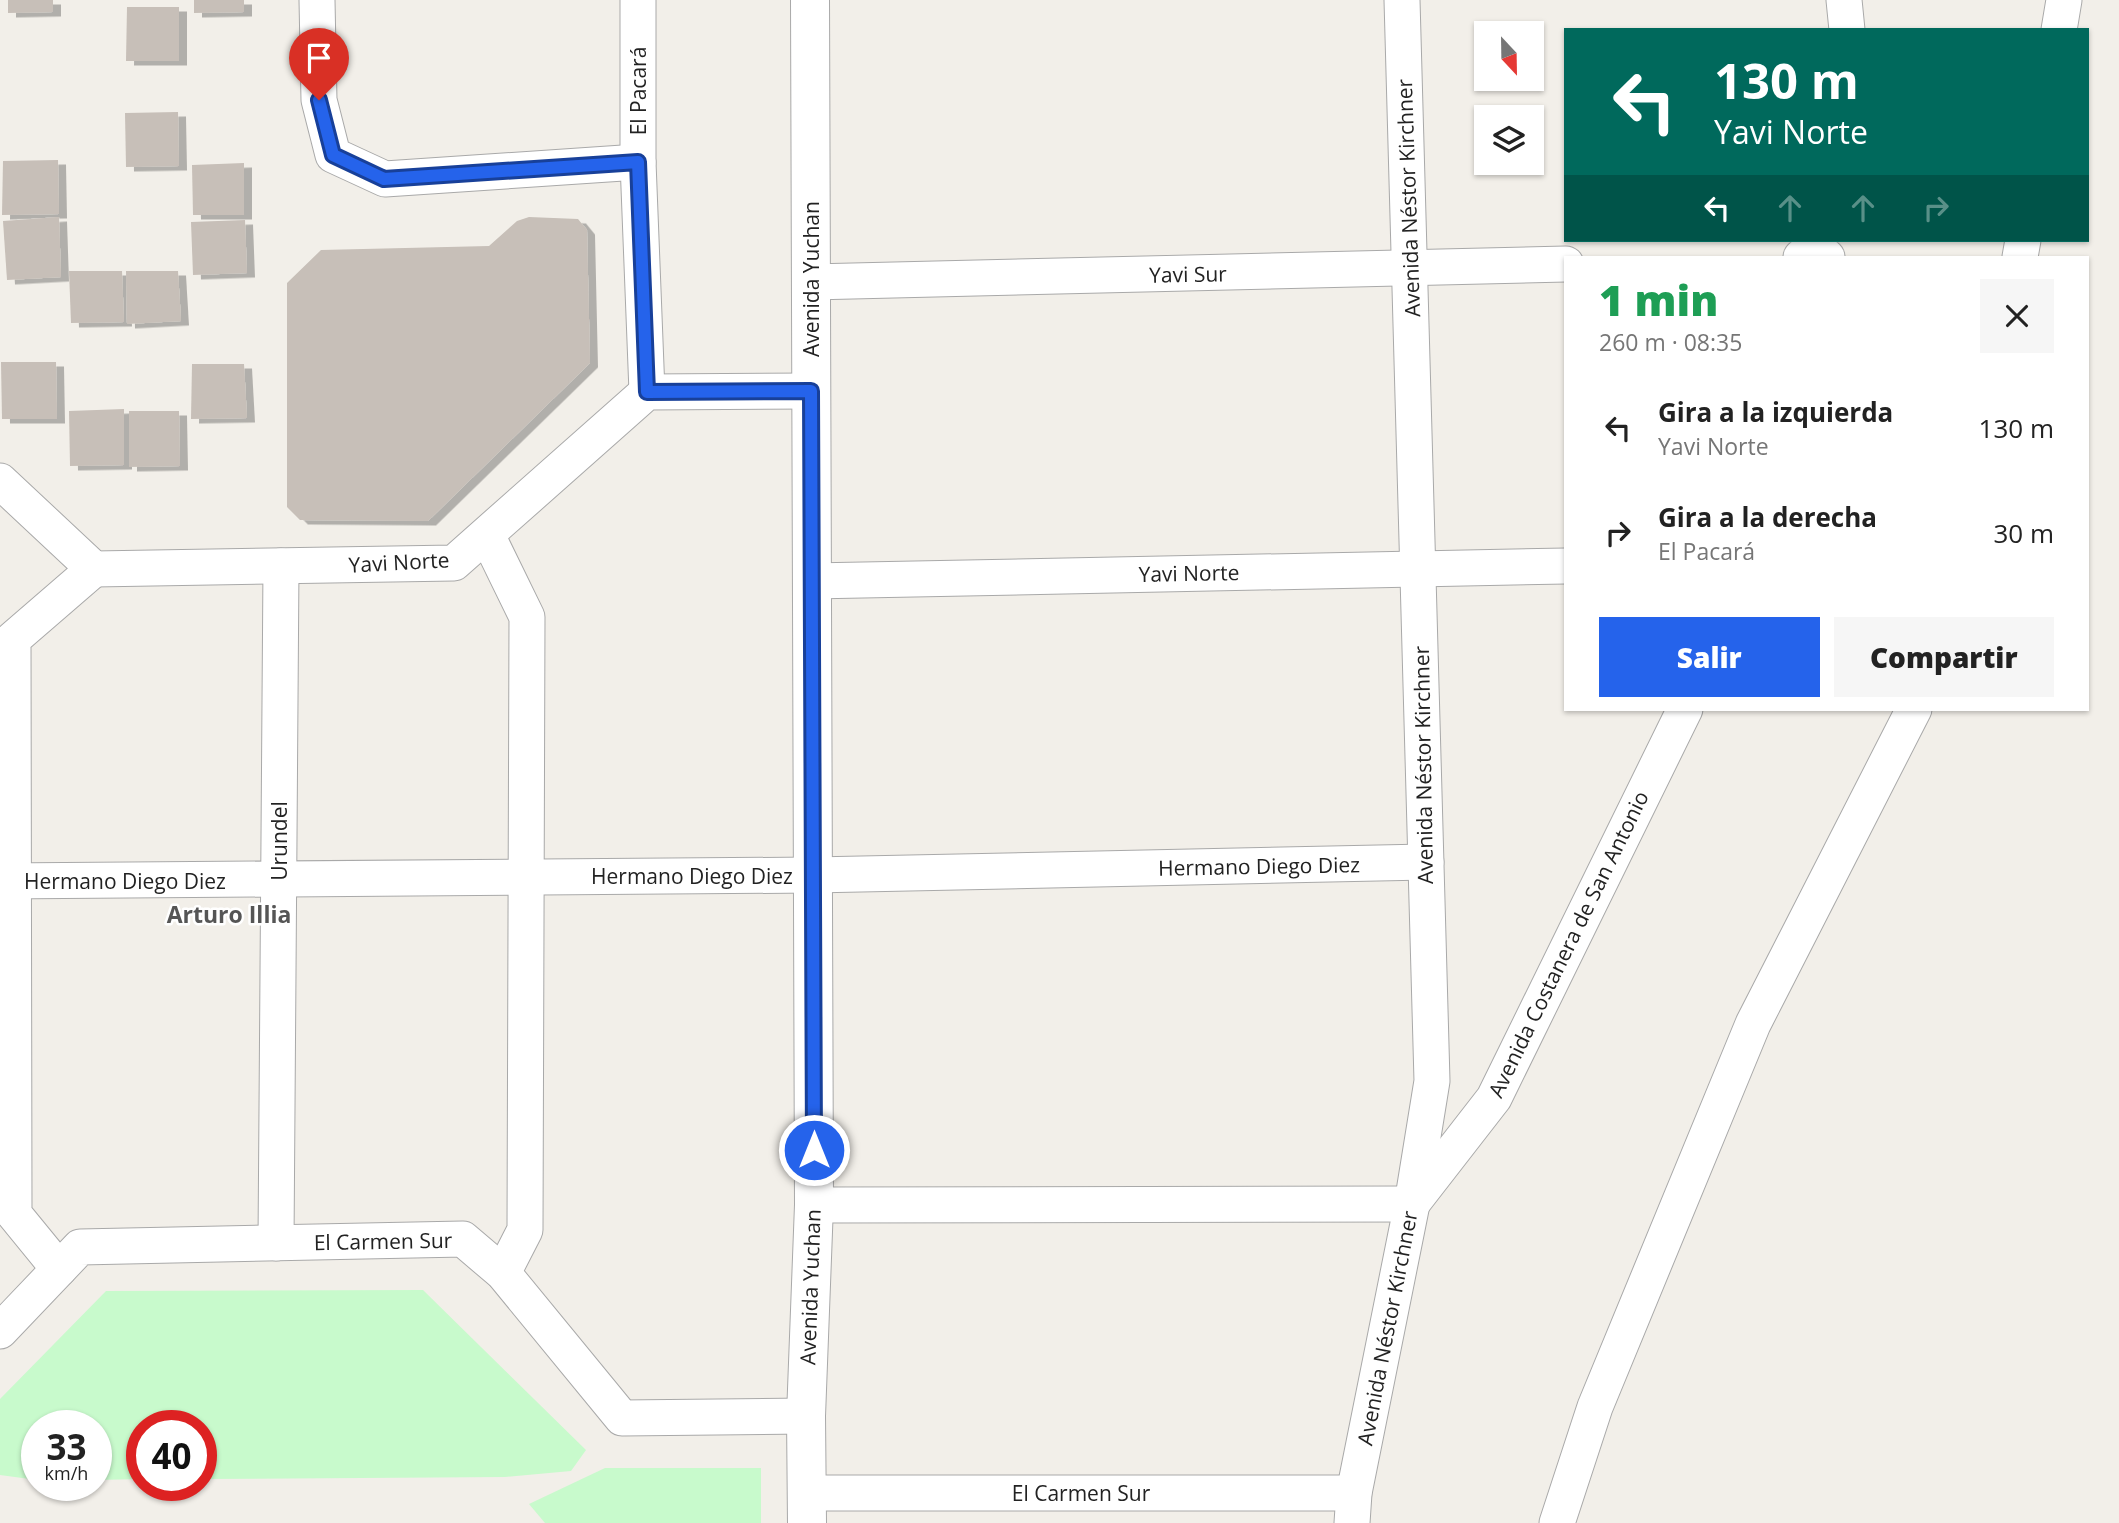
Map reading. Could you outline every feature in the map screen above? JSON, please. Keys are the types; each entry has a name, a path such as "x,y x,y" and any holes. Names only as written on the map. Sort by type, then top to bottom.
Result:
{"street":[{"path":"317,0 319,100 333,155 384,179 638,162"},
{"name":"El Pacará","path":"638,0 638,162 647,392"},
{"name":"Avenida Yuchan","path":"807,1508 806,1416 814,1205 810,0"},
{"name":"Avenida Néstor Kirchner","path":"1353,1508 1412,1204 1432,1081 1402,0"},
{"path":"1844,0 1847,28"},
{"path":"2059,28 2064,0"},
{"name":"Yavi Sur","path":"811,282 1564,264"},
{"path":"647,392 811,391"},
{"name":"Yavi Norte","path":"93,569 454,564 647,392"},
{"path":"0,481 93,569 13,639 6,881 14,1214 59,1269"},
{"path":"487,535 527,617 525,1230 503,1273"},
{"name":"Urundel","path":"276,1243 281,566"},
{"name":"Yavi Norte","path":"811,581 1564,566"},
{"name":"Avenida Costanera de San Antonio","path":"1412,1204 1494,1098 1684,711"},
{"path":"1557,1523 1595,1407 1753,1024 1913,711"},
{"name":"Hermano Diego Diez","path":"6,881 813,875 1426,862"},
{"path":"814,1205 1412,1204"},
{"name":"El Carmen Sur","path":"0,1331 80,1247 463,1239 503,1273 622,1418 806,1416"},
{"name":"El Carmen Sur","path":"807,1508 1353,1508"}],"green space":[{"path":"423,1290 586,1450 571,1471 505,1477 217,1479 217,1410 126,1410 126,1479 112,1480 112,1410 21,1410 21,1478 0,1475 0,1399 106,1291"},
{"path":"605,1468 761,1468 761,1523 545,1523 529,1504"}],"building":[{"path":"8,0 53,0 53,12 8,13"},
{"path":"194,0 244,0 244,12 194,13"},
{"path":"127,7 179,7 179,61 126,61"},
{"path":"178,112 179,166 126,167 125,113"},
{"path":"58,160 59,214 2,215 3,161"},
{"path":"244,163 244,215 193,215 192,165"},
{"path":"59,217 61,277 7,280 3,221"},
{"path":"529,217 578,219 587,230 590,363 428,521 300,520 287,507 287,283 321,250 489,246 517,221"},
{"path":"245,220 247,273 193,275 191,222"},
{"path":"69,271 122,271 124,322 71,323"},
{"path":"126,271 178,271 181,321 127,324"},
{"path":"1,362 56,362 57,419 2,419"},
{"path":"192,364 244,364 247,418 191,419"},
{"path":"124,409 124,465 70,466 69,411"},
{"path":"129,411 179,411 180,466 129,467"}],"district":[{"name":"Arturo Illia","path":"229,914"}],"route":[{"path":"319,100 333,155 384,179 638,162 647,392 811,391 814,1150"}]}
